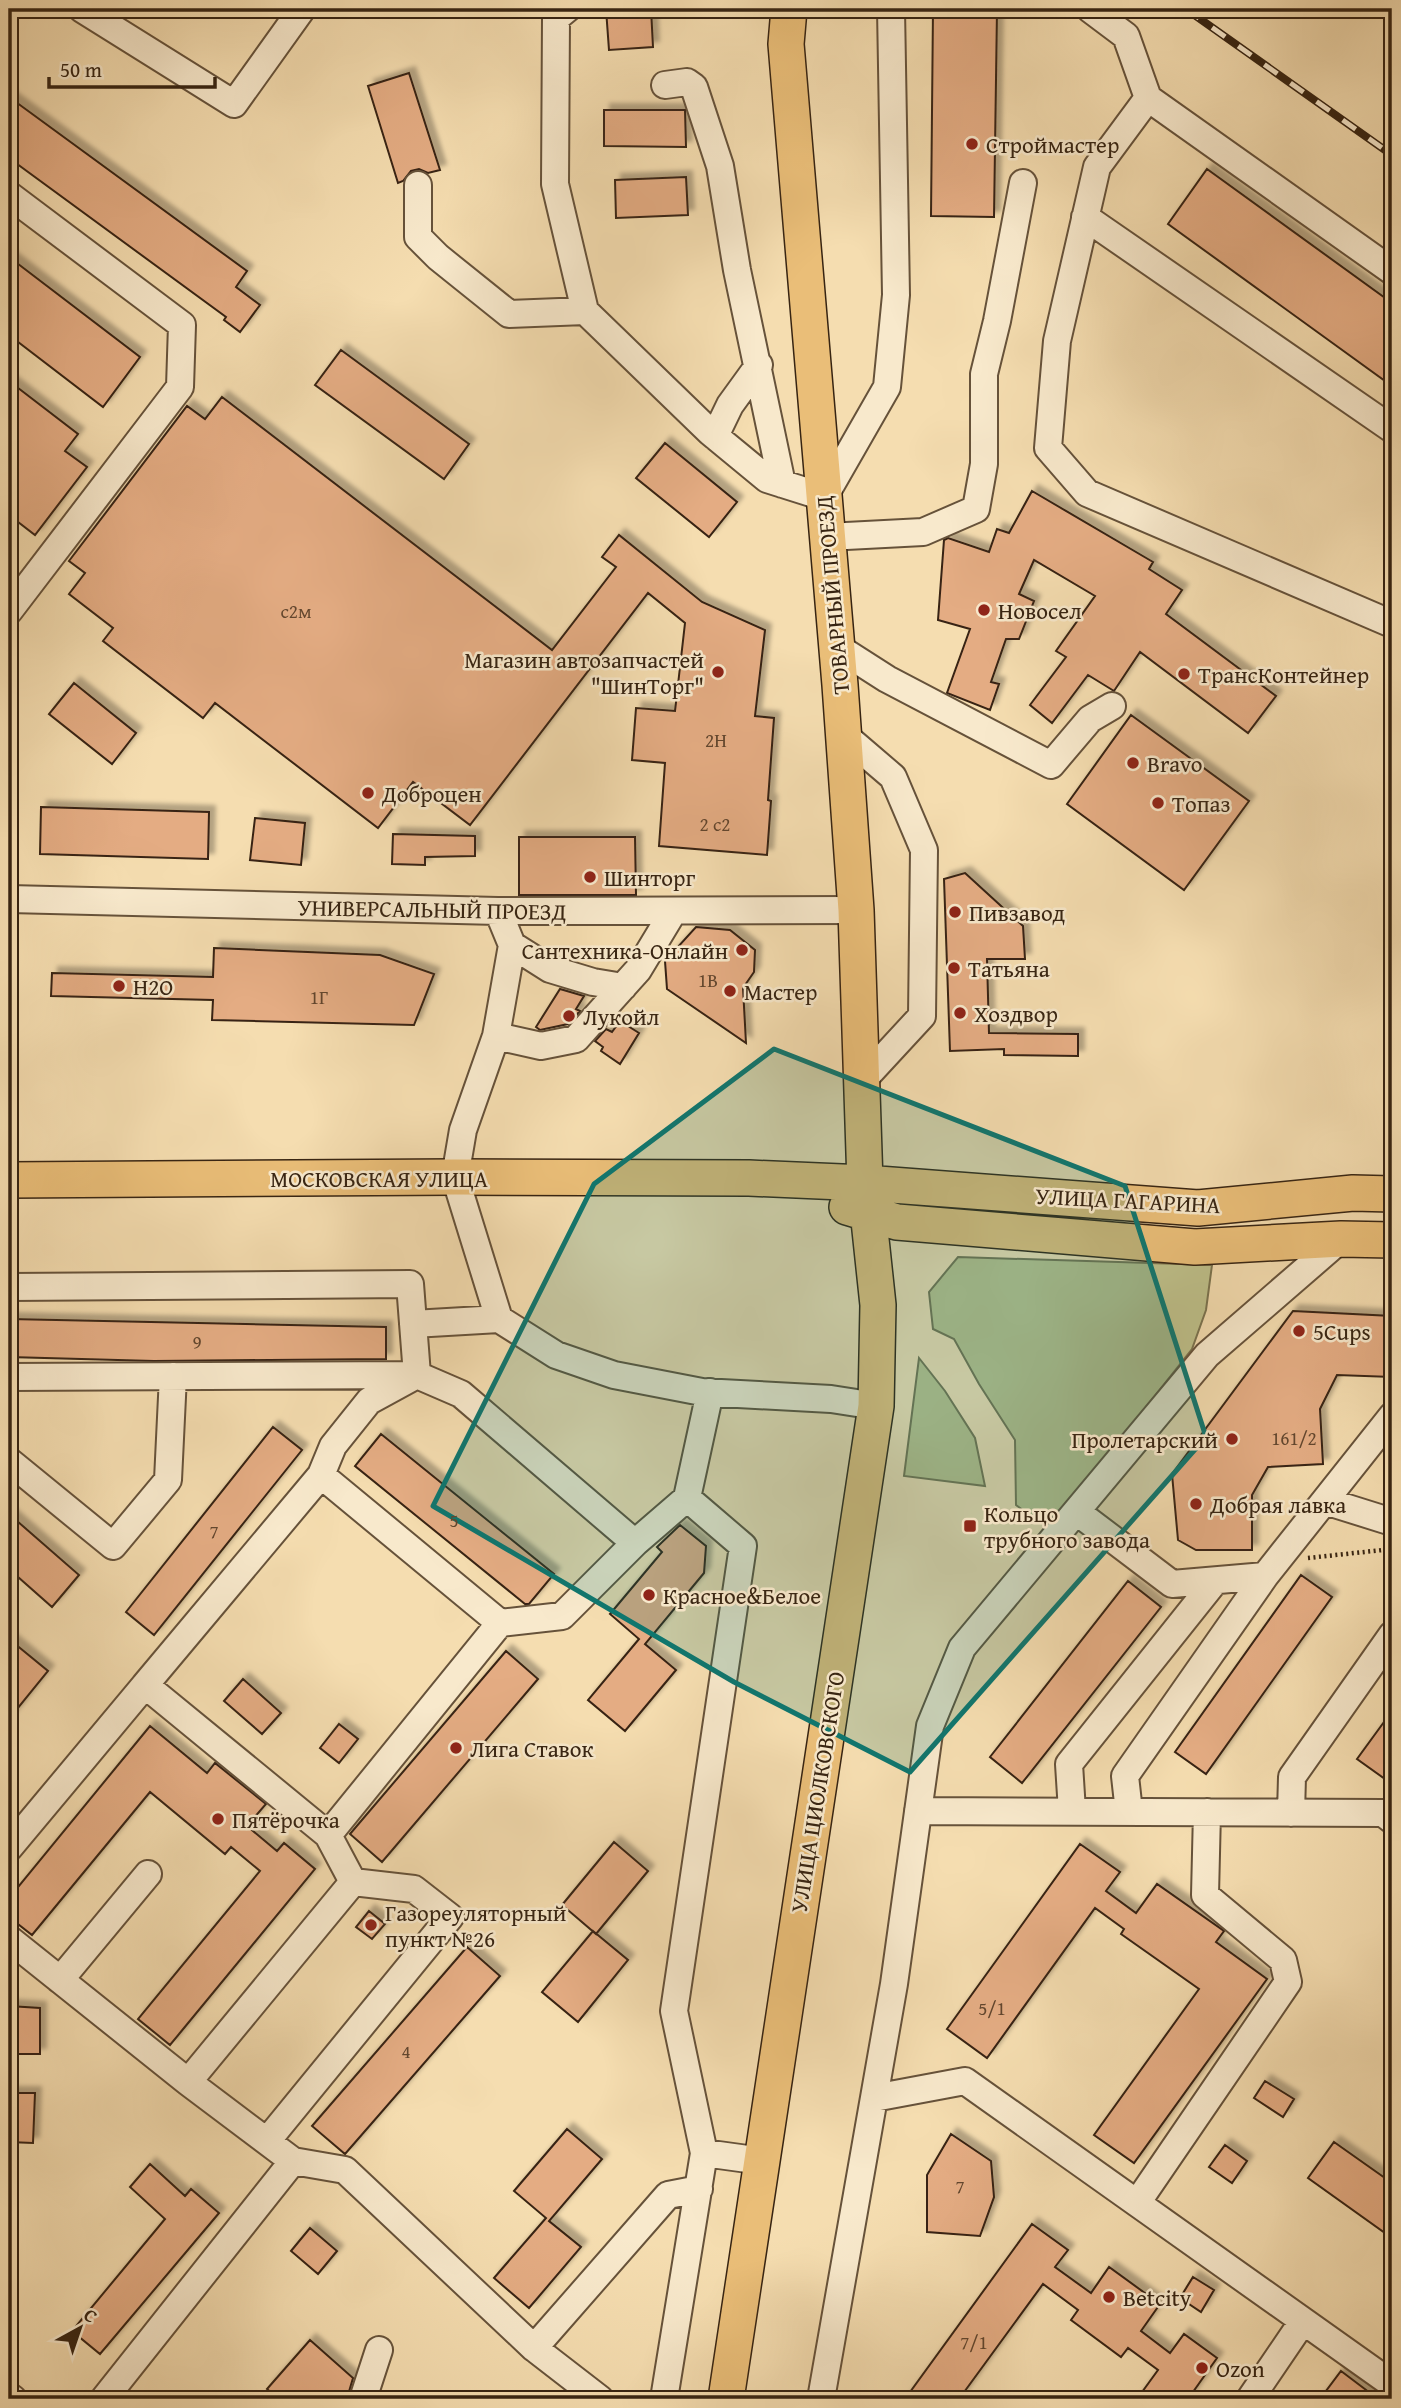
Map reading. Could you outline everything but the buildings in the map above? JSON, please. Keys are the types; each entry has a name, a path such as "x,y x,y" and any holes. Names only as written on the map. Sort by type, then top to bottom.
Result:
{"main road":[{"name":"ТОВАРНЫЙ ПРОЕЗД","path":"789,9 786,44 837,647 856,910 866,1198"},
{"name":"МОСКОВСКАЯ УЛИЦА","path":"9,1180 749,1178 866,1198"},
{"name":"УЛИЦА ГАГАРИНА","path":"866,1198 1198,1208 1353,1192 1392,1194"},
{"name":"УЛИЦА ГАГАРИНА","path":"866,1198 897,1222 1195,1247 1341,1239 1392,1240"},
{"name":"УЛИЦА ЦИОЛКОВСКОГО","path":"726,2399 876,1406 878,1305 866,1198"}],"street":[{"path":"82,9 234,104 302,9"},
{"path":"567,9 556,18 555,184 585,311 715,436 767,479 824,497 887,387 896,295 891,9"},
{"path":"1090,9 1126,36 1148,99 1392,271"},
{"path":"666,85 687,82 694,87 720,166 737,270 782,484"},
{"path":"1148,99 1097,167 1057,341 1048,448 1087,494 1392,624"},
{"path":"827,537 923,532 976,509 984,464 984,374 997,321 1023,183"},
{"path":"418,186 418,237 438,257 509,314 585,311"},
{"path":"9,195 182,325 180,387 9,611"},
{"path":"1086,217 1392,429"},
{"path":"715,436 730,405 758,365"},
{"path":"837,647 887,679 1051,765 1090,719 1112,706"},
{"path":"844,735 893,777 924,850 922,1016 861,1082"},
{"name":"УНИВЕРСАЛЬНЫЙ ПРОЕЗД","path":"9,899 498,911 856,910"},
{"path":"498,911 512,945 496,1036 463,1130 455,1177 499,1319"},
{"path":"496,1036 541,1046 576,1038 638,970 673,912"},
{"path":"512,945 550,969 593,982 623,987"},
{"path":"821,2399 894,1984 930,1726 962,1648 1207,1355 1341,1239"},
{"path":"9,1287 410,1284 417,1375"},
{"path":"413,1325 499,1319 556,1355 602,1371 710,1392 831,1399 876,1406"},
{"path":"9,1848 321,1475 333,1446 369,1401 417,1375"},
{"path":"9,1377 417,1375 461,1394 635,1543"},
{"path":"9,1461 113,1546 168,1480 173,1376"},
{"path":"328,1835 500,1623 562,1616 635,1543 687,1499 710,1392"},
{"path":"1129,1812 1125,1776 1270,1569 1392,1416"},
{"path":"321,1475 500,1623"},
{"path":"664,2399 704,2153 674,2011 743,1545 687,1499"},
{"path":"1325,1501 1392,1522"},
{"path":"1077,1512 1172,1584 1215,1581 1270,1569"},
{"path":"1072,1811 1069,1764 1215,1581"},
{"path":"1291,1813 1292,1777 1392,1635"},
{"path":"145,1685 328,1835 353,1882"},
{"path":"918,1811 1383,1813 1392,1820"},
{"path":"1138,2203 1288,1982 1283,1960 1205,1895 1207,1812"},
{"path":"60,1980 148,1874"},
{"path":"188,2081 353,1882"},
{"path":"267,2141 450,1917 414,1888 353,1882"},
{"path":"9,1939 293,2161 345,2170 534,2348 600,2399"},
{"path":"874,2098 965,2081 1392,2384"},
{"path":"704,2153 762,2161"},
{"path":"104,2399 293,2161"},
{"path":"534,2348 668,2195 699,2189"},
{"path":"1250,2399 1303,2321"},
{"path":"363,2399 379,2350"},
{"path":"9,2396 13,2399"}],"path":[{"path":"1270,1569 1392,1549"}],"highlighted area":[{"path":"774,1049 1125,1186 1206,1437 910,1772 734,1682 433,1506 594,1184"}],"green space":[{"path":"958,1257 1212,1265 1206,1310 1192,1349 1057,1519 1039,1522 1016,1505 1015,1440 954,1339 933,1329 929,1292"},
{"path":"919,1358 945,1391 975,1438 985,1486 904,1476"}],"railway":[{"path":"1186,9 1392,155"}],"place":[{"name":"Строймастер","path":"972,144"},
{"name":"Новосел","path":"984,610"},
{"name":"Магазин автозапчастей \"ШинТорг\"","path":"718,672"},
{"name":"ТрансКонтейнер","path":"1184,674"},
{"name":"Bravo","path":"1133,763"},
{"name":"Доброцен","path":"368,793"},
{"name":"Топаз","path":"1158,803"},
{"name":"Шинторг","path":"590,877"},
{"name":"Пивзавод","path":"955,912"},
{"name":"Сантехника-Онлайн","path":"742,950"},
{"name":"Татьяна","path":"954,968"},
{"name":"Н2О","path":"119,986"},
{"name":"Мастер","path":"730,991"},
{"name":"Хоздвор","path":"960,1013"},
{"name":"Лукойл","path":"569,1016"},
{"name":"5Cups","path":"1299,1331"},
{"name":"Пролетарский","path":"1232,1439"},
{"name":"Добрая лавка","path":"1196,1504"},
{"name":"Кольцо трубного завода","path":"970,1526"},
{"name":"Красное&Белое","path":"649,1595"},
{"name":"Лига Ставок","path":"456,1748"},
{"name":"Пятёрочка","path":"218,1819"},
{"name":"Газореуляторный пункт №26","path":"371,1925"},
{"name":"Betcity","path":"1109,2297"},
{"name":"Ozon","path":"1202,2368"}]}
